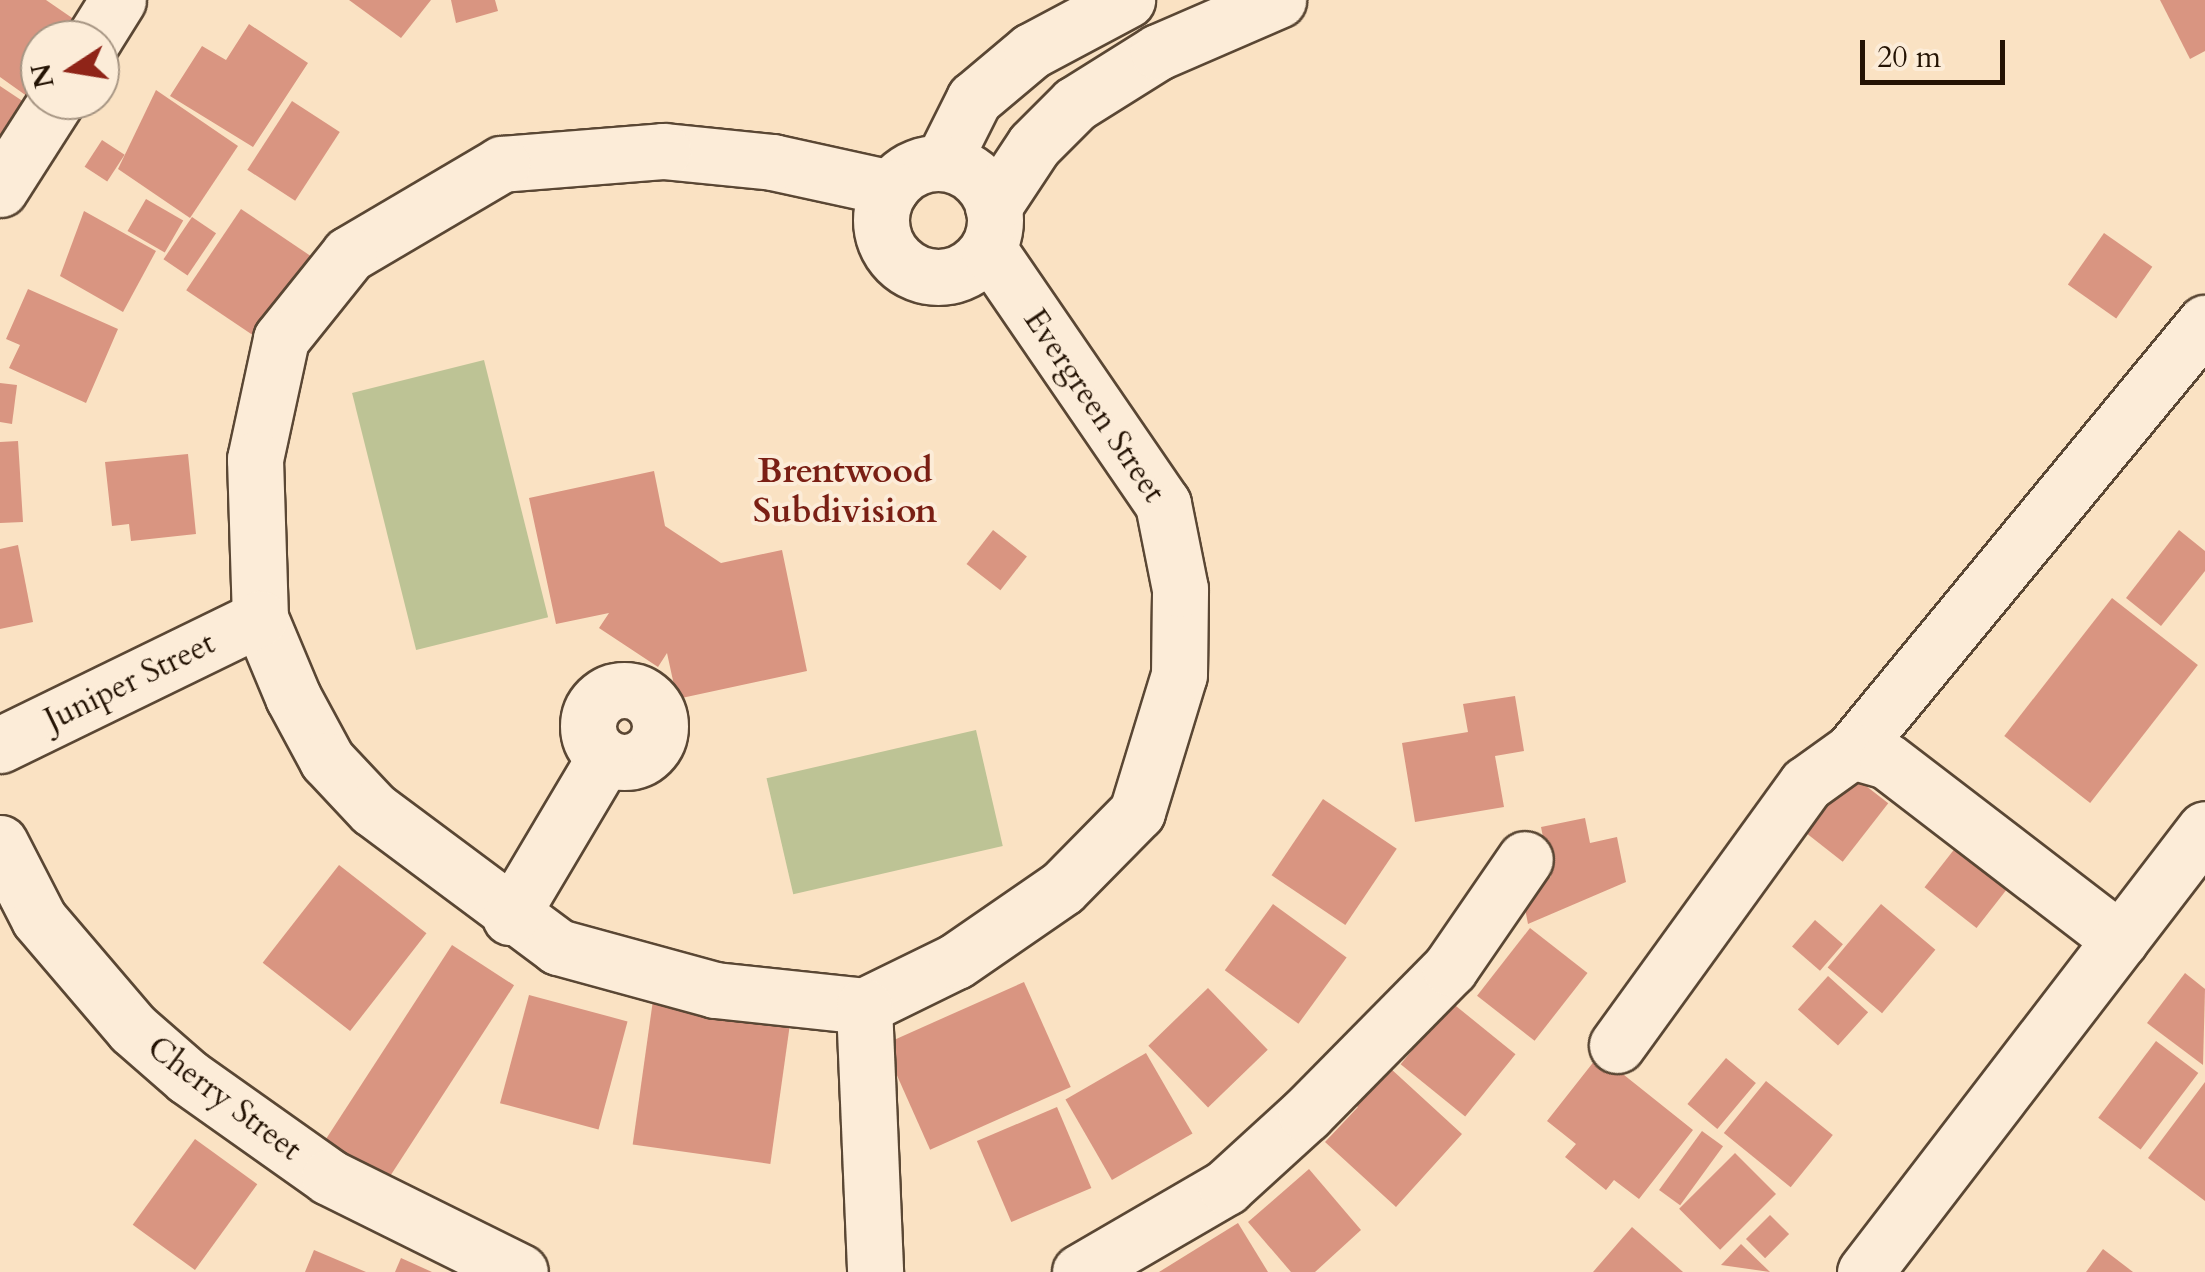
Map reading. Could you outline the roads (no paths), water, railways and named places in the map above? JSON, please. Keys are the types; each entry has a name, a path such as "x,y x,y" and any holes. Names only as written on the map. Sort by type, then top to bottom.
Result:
{"street":[{"path":"942,163 974,99 1031,51 1127,0"},
{"path":"994,243 976,177 942,163 913,169 891,188 886,242 909,269 944,278 994,243 1034,145 1075,104 1158,52 1278,0"},
{"path":"0,189 44,120"},
{"path":"875,1272 864,1006 714,990 558,947 510,917 372,809 328,760 260,618 254,460 281,339 349,254 414,208 502,164 584,153 724,154 891,188"},
{"name":"Evergreen Street","path":"864,1006 956,961 1106,847 1137,812 1179,675 1180,589 1163,504 994,243"},
{"path":"1618,1045 1806,784 1852,751 2205,324"},
{"name":"Juniper Street","path":"0,746 260,618"},
{"path":"1852,751 1887,761 2120,940"},
{"path":"510,917 605,756"},
{"path":"1864,1272 2205,828"},
{"name":"Cherry Street","path":"0,843 39,919 133,1030 188,1077 329,1177 520,1272"},
{"path":"1080,1272 1226,1187 1306,1114 1450,968 1525,859"}],"district":[{"name":"Brentwood Subdivision","path":"845,491"}]}
